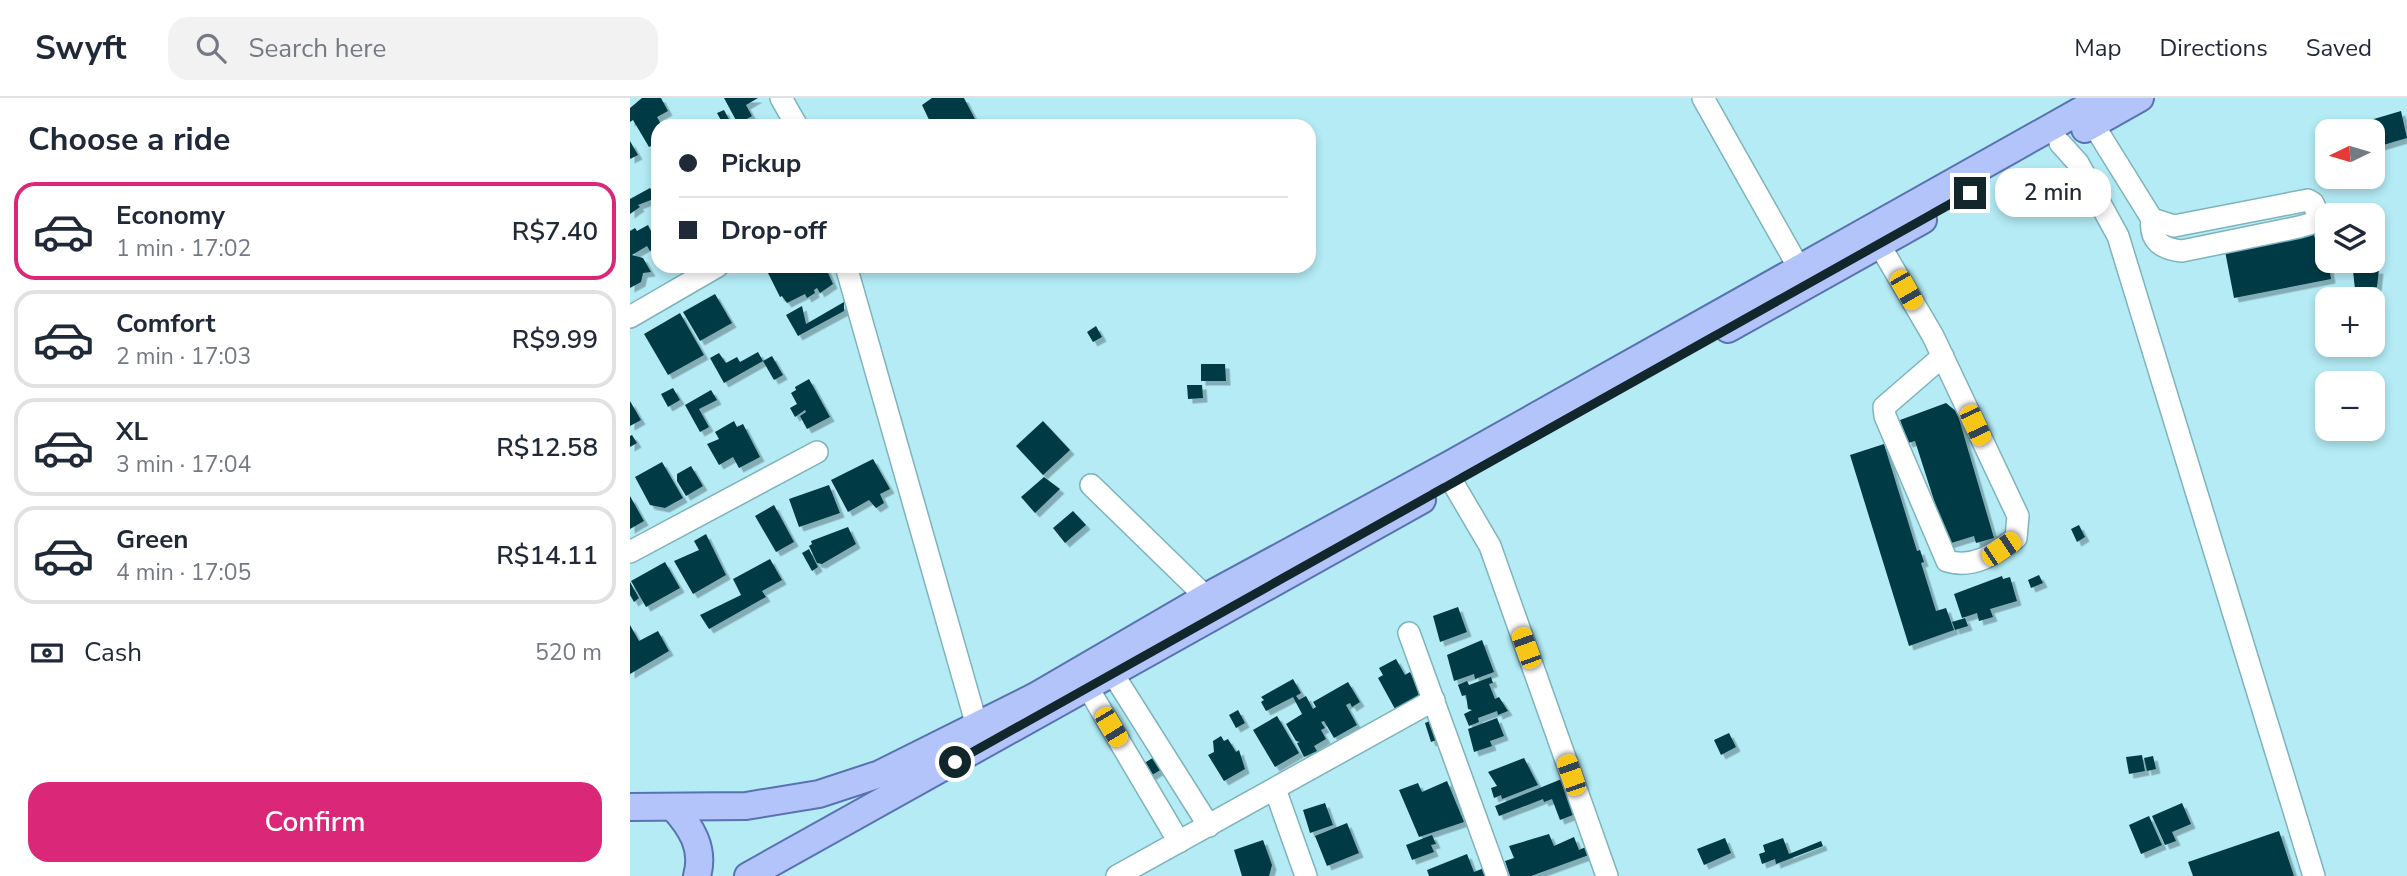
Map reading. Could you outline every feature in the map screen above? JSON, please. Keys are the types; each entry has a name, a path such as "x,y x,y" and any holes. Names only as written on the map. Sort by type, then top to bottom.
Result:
{"main road":[{"path":"630,807 746,806 819,794 880,775 1036,696 1206,597 1451,464 2103,98"},
{"path":"748,876 2140,98"},
{"path":"673,807 695,835 699,851 697,876"}],"street":[{"path":"781,98 793,119"},
{"path":"1703,98 1799,268"},
{"path":"2093,124 2152,219 2152,233 2158,244 2169,250 2182,251 2300,227 2313,223 2319,217 2313,203 2308,200 2174,226 2152,219"},
{"path":"2060,143 2078,163 2118,236 2314,876"},
{"path":"1879,244 1942,356 2018,516 2016,538 1986,559 1959,565 1947,561 1885,416 1884,407 1942,356"},
{"path":"630,317 706,273"},
{"path":"848,273 977,726"},
{"path":"630,552 817,452"},
{"path":"1453,483 1490,546 1607,876"},
{"path":"1091,485 1206,597"},
{"path":"1409,633 1497,876"},
{"path":"1113,674 1209,826"},
{"path":"1088,688 1179,842"},
{"path":"1117,876 1434,700"},
{"path":"1135,767 1160,749"},
{"path":"1275,789 1307,876"}],"building":[{"path":"642,98 661,98 668,111 657,117 658,119 651,119 649,147 633,120 630,122 630,108"},
{"path":"724,98 758,98 746,105 752,116 735,119"},
{"path":"932,98 964,98 975,119 929,119 922,105"},
{"path":"724,110 729,119 720,119 717,113"},
{"path":"2401,111 2407,138 2385,144 2385,119 2374,119"},
{"path":"630,141 638,155 630,159"},
{"path":"651,190 651,200 638,205 640,207 630,214 630,199"},
{"path":"648,225 651,231 651,250 647,246 632,255 643,258 651,272 643,273 641,282 630,288 630,231 635,228 637,231"},
{"path":"2314,234 2315,273 2330,273 2331,279 2234,298 2225,251"},
{"path":"768,273 828,273 833,284 820,293 817,288 815,293 807,298 805,294 787,303 780,297"},
{"path":"2353,273 2379,273 2377,287 2355,287"},
{"path":"715,294 732,323 700,341 683,312"},
{"path":"844,302 844,311 798,336 786,315 802,306 806,324"},
{"path":"680,313 704,355 668,375 644,334"},
{"path":"1096,326 1102,337 1093,342 1087,332"},
{"path":"758,352 763,361 724,383 710,358 719,353 726,363 737,357 740,362"},
{"path":"772,356 783,375 774,380 763,361"},
{"path":"1201,364 1225,364 1226,381 1201,381"},
{"path":"809,379 830,417 807,429 800,416 805,410 795,417 790,408 797,404 791,393 796,390 795,387"},
{"path":"1187,385 1202,385 1203,398 1188,399"},
{"path":"673,388 680,400 668,407 661,394"},
{"path":"711,390 717,400 699,409 709,427 700,432 685,405"},
{"path":"630,401 641,420 630,426"},
{"path":"1946,403 1957,412 1994,538 1976,543 1974,536 1948,544 1915,441 1908,443 1900,420"},
{"path":"734,421 737,427 743,424 760,457 739,468 733,457 719,465 707,444 719,439 715,432"},
{"path":"1043,421 1070,450 1043,475 1016,446"},
{"path":"632,435 637,443 630,447 630,436"},
{"path":"1884,444 1917,551 1920,550 1924,562 1921,563 1936,611 1946,608 1954,630 1909,646 1850,455"},
{"path":"873,459 890,489 880,494 884,503 876,508 869,500 848,512 831,480"},
{"path":"662,462 683,498 665,508 650,505 635,477"},
{"path":"691,466 703,486 686,496 677,481 677,474"},
{"path":"1044,477 1060,489 1035,513 1021,497"},
{"path":"829,485 840,513 799,527 789,499"},
{"path":"630,496 644,521 630,529"},
{"path":"774,505 794,542 776,552 755,516"},
{"path":"1073,511 1086,525 1065,543 1053,528"},
{"path":"2079,525 2085,537 2077,542 2071,529"},
{"path":"848,527 856,544 822,564 817,563 809,546 811,541"},
{"path":"706,534 726,575 693,594 674,561 699,550 694,541"},
{"path":"809,549 818,567 812,571 802,553"},
{"path":"770,559 782,580 762,591 766,597 709,629 700,615 741,595 733,579"},
{"path":"665,562 680,588 646,607 631,581"},
{"path":"2039,575 2043,583 2031,588 2028,580"},
{"path":"2002,576 2003,579 2010,577 2017,601 1990,609 1993,617 1979,621 1977,613 1962,618 1954,594"},
{"path":"630,582 639,598 634,602 630,595"},
{"path":"1458,607 1467,632 1440,642 1433,616"},
{"path":"1965,618 1968,626 1955,630 1952,622"},
{"path":"630,625 639,641 658,631 669,651 630,674"},
{"path":"1482,640 1494,672 1475,679 1474,674 1454,681 1447,655"},
{"path":"1396,659 1405,675 1410,672 1422,694 1395,709 1378,678 1383,675 1379,668"},
{"path":"1491,677 1493,683 1489,684 1495,699 1499,697 1508,711 1498,715 1497,711 1478,718 1479,722 1469,726 1464,714 1472,710 1468,709 1466,695 1462,696 1458,685 1467,681 1469,685"},
{"path":"1293,679 1301,693 1296,696 1299,700 1306,696 1313,709 1316,707 1313,702 1348,682 1360,702 1352,707 1350,703 1346,705 1357,725 1334,738 1324,721 1321,722 1325,728 1321,730 1326,739 1314,746 1317,751 1304,757 1297,743 1300,742 1296,741 1286,724 1302,714 1293,697 1266,711 1261,702 1264,700 1261,697"},
{"path":"1238,710 1245,723 1236,728 1229,715"},
{"path":"1277,716 1299,753 1275,767 1253,730"},
{"path":"1497,718 1504,736 1490,741 1492,746 1474,752 1468,729"},
{"path":"1432,720 1439,739 1431,742 1425,723"},
{"path":"1729,733 1736,747 1721,755 1714,740"},
{"path":"1221,736 1224,741 1228,739 1236,752 1239,750 1245,769 1224,781 1208,755 1214,752 1213,741"},
{"path":"1159,754 1167,766 1137,784 1130,772"},
{"path":"2142,755 2145,771 2129,774 2126,757"},
{"path":"2153,756 2156,769 2147,771 2144,758"},
{"path":"1524,758 1538,785 1502,799 1501,795 1494,798 1491,788 1497,786 1488,772"},
{"path":"1569,776 1578,813 1560,820 1552,799 1544,802 1543,799 1499,816 1495,806"},
{"path":"1447,781 1464,822 1419,837 1399,790 1418,783 1422,792"},
{"path":"1325,803 1333,825 1310,833 1303,810"},
{"path":"2182,803 2191,824 2172,832 2176,841 2165,845 2152,816"},
{"path":"2149,816 2162,845 2141,854 2129,825"},
{"path":"1347,823 1359,853 1327,866 1315,836"},
{"path":"2279,831 2294,876 2193,876 2188,862"},
{"path":"1549,834 1554,846 1574,837 1579,850 1588,846 1597,852 1531,876 1510,876 1505,861 1514,858 1509,846"},
{"path":"1432,835 1436,844 1431,845 1434,852 1412,860 1406,845"},
{"path":"1725,838 1731,853 1704,865 1697,849"},
{"path":"1783,838 1789,854 1821,841 1823,846 1776,864 1775,859 1762,864 1759,854 1765,852 1763,845"},
{"path":"1263,840 1272,865 1269,876 1242,876 1234,850"},
{"path":"1467,854 1474,872 1484,868 1487,876 1429,876 1427,870"}],"route":[{"path":"955,762 1970,193"}]}
